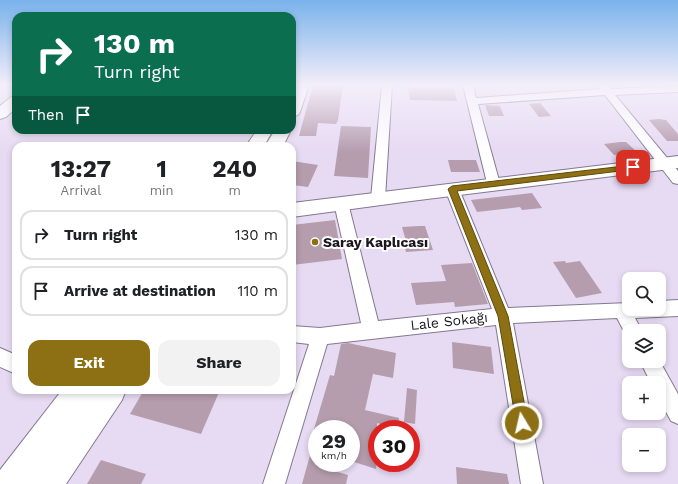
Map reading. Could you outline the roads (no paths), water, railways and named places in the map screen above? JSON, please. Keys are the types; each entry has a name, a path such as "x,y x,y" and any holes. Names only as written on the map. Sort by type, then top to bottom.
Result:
{"main road":[{"path":"10,484 73,394"},
{"path":"46,484 109,394"}],"street":[{"path":"378,198 385,108"},
{"path":"474,108 493,184"},
{"path":"622,108 671,163 678,180"},
{"path":"296,209 378,198 671,163"},
{"path":"452,189 503,316 532,484"},
{"path":"341,203 371,329"},
{"name":"Lale Sokağı","path":"666,309 678,308"},
{"name":"Lale Sokağı","path":"296,334 320,336 371,329 503,316 622,311"},
{"path":"274,484 320,336"},
{"path":"0,357 12,363"},
{"path":"653,368 678,414"}],"place":[{"name":"Saray Kaplıcası","path":"315,242"}]}
